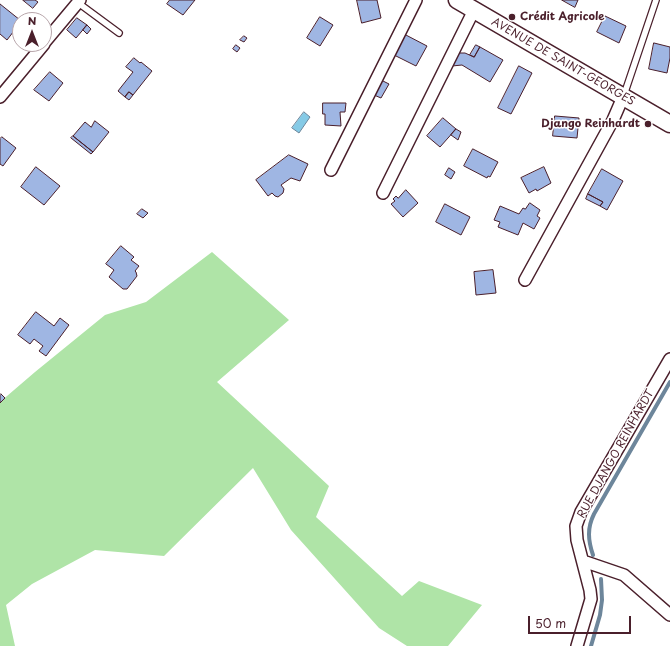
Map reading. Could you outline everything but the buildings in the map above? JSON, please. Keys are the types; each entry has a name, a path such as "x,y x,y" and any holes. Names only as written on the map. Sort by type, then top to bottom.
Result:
{"main road":[{"name":"AVENUE DE SAINT-GEORGES","path":"466,4 670,124"}],"street":[{"path":"331,170 416,0"},
{"path":"52,34 78,1"},
{"path":"383,193 466,4"},
{"path":"0,97 37,52"},
{"path":"525,280 613,120 623,97"},
{"name":"RUE DJANGO REINHARDT","path":"578,646 591,599 577,540 576,526 581,512 670,359"},
{"path":"582,561 624,575 670,615"}],"lane":[{"path":"623,97 656,0"},
{"path":"78,1 119,33"}],"green space":[{"path":"212,252 289,320 217,382 329,486 316,517 402,596 419,581 482,605 448,646 407,646 379,628 291,530 253,468 164,556 95,550 32,584 6,605 15,646 0,646 0,402 105,315 146,302"}],"water":[{"path":"304,112 310,117 299,133 292,128"}],"waterway":[{"path":"593,555 590,544 589,529 594,514 670,382"},
{"path":"591,646 600,615 602,600 601,579"}],"place":[{"name":"Crédit Agricole","path":"512,17"},
{"name":"Django Reinhardt","path":"648,124"}]}
